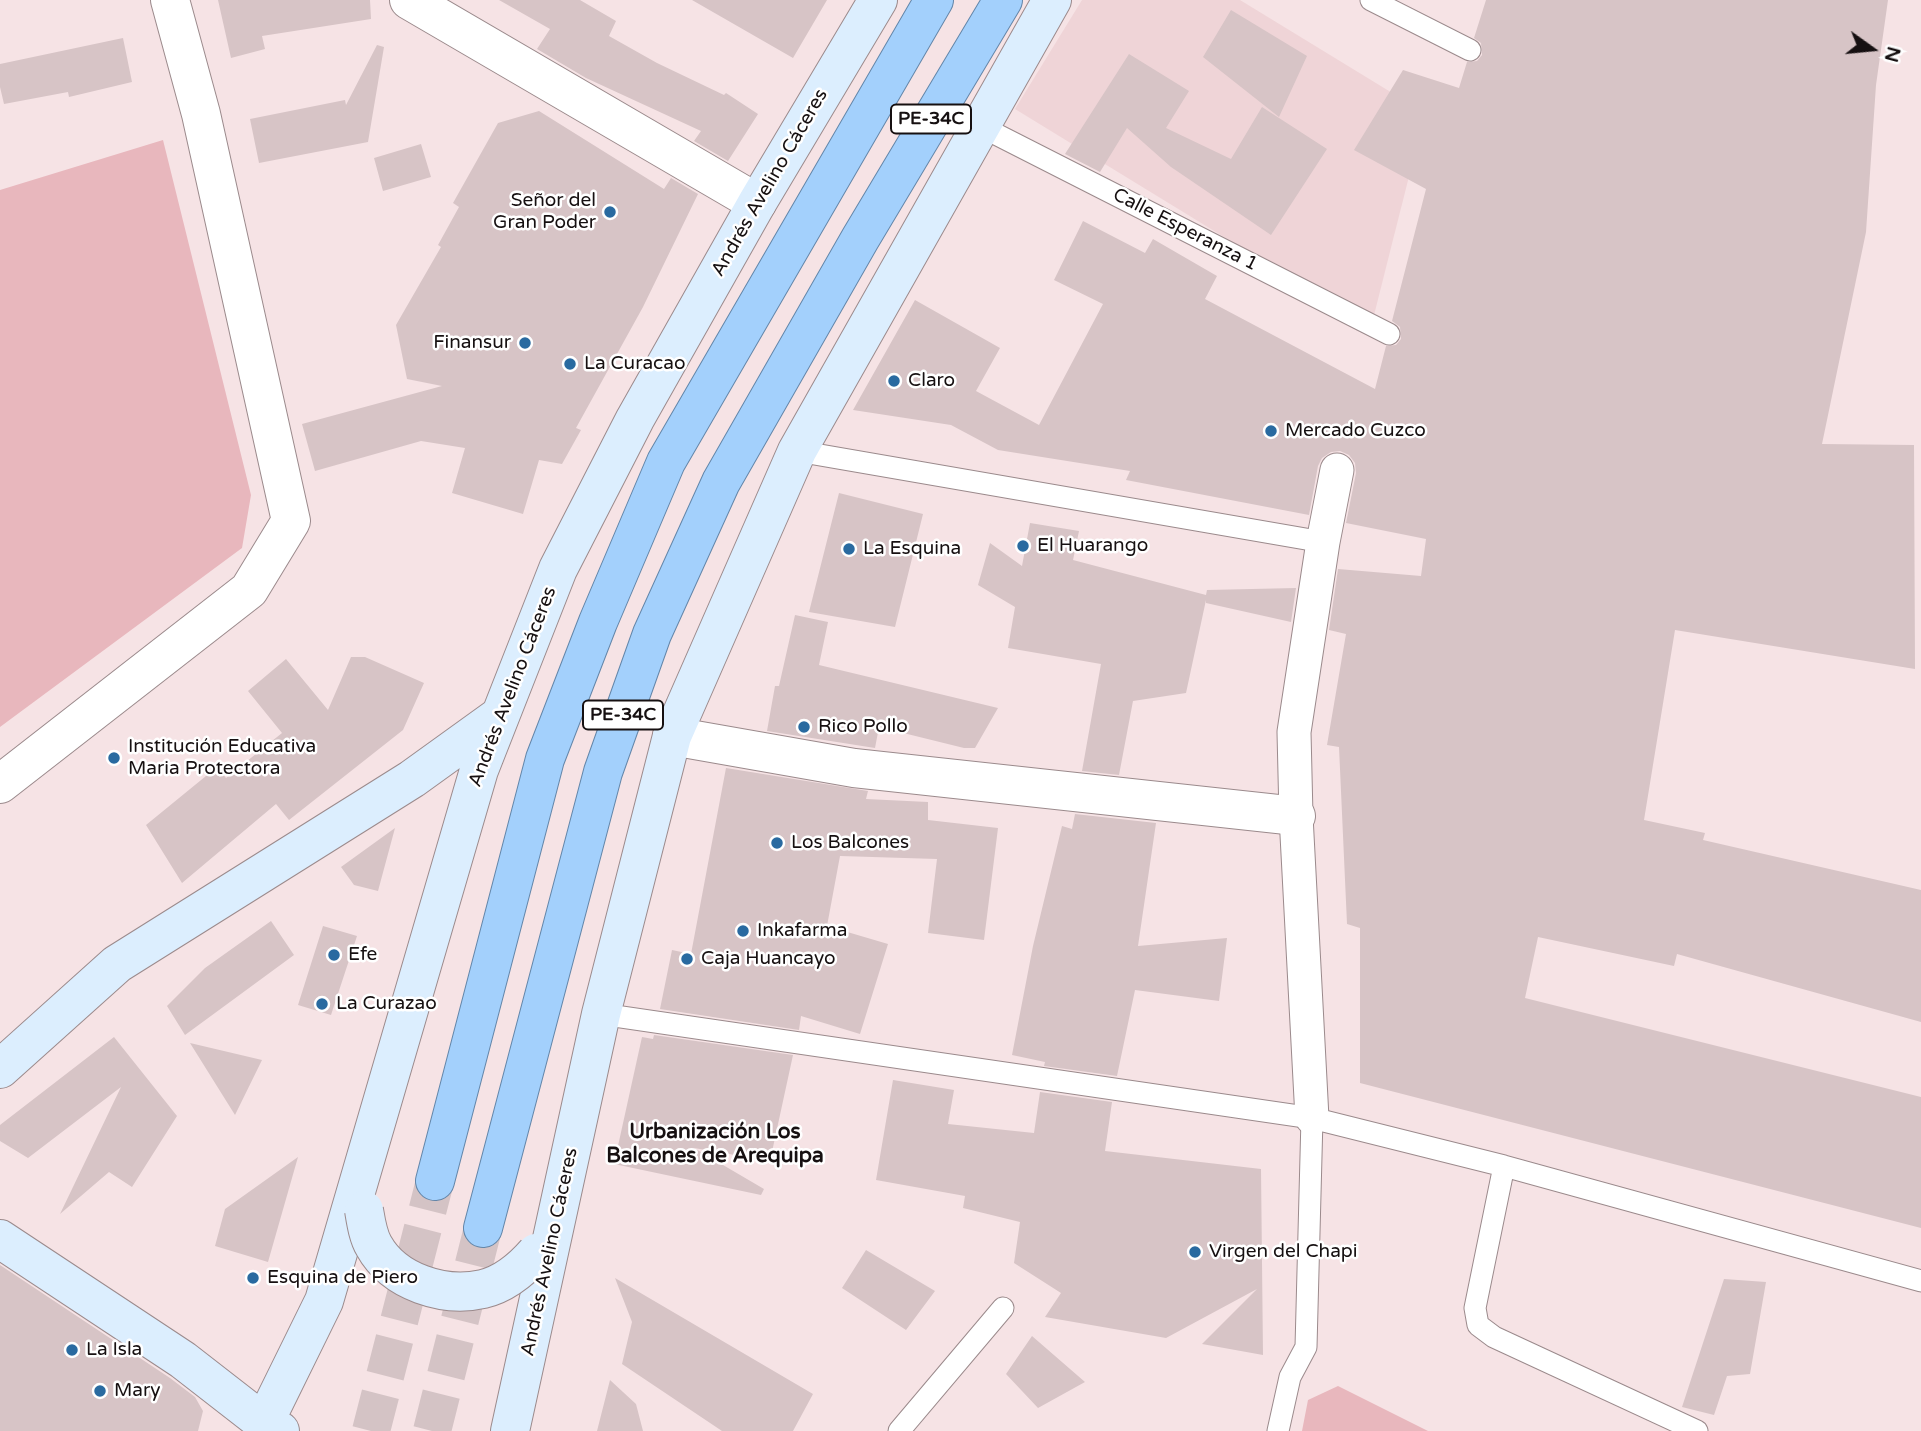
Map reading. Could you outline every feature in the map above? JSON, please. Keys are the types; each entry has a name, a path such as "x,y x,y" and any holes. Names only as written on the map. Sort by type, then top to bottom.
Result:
{"highway":[{"name":"PE-34C","path":"435,1181 545,759 598,622 661,474 799,229 934,0"},
{"name":"PE-34C","path":"483,1228 603,772 652,634 721,482 860,239 1003,0"}],"main road":[{"name":"Andrés Avelino Cáceres","path":"272,1427 324,1301 479,769 558,569 635,419 757,204 878,0"},
{"name":"Andrés Avelino Cáceres","path":"510,1431 601,1014 672,736 797,451 1052,0"},
{"path":"0,1069 117,964 412,779 498,717"},
{"path":"362,1166 364,1210 370,1239 381,1256 402,1275 433,1288 455,1292 492,1286 517,1272 536,1253 558,1220"},
{"path":"0,1239 183,1360 272,1427"}],"street":[{"path":"0,784 249,590 291,521 201,114 170,0"},
{"path":"409,0 757,204"},
{"path":"1312,1118 1294,732 1323,542 1337,470"},
{"path":"672,736 854,768 1296,816"}],"lane":[{"path":"1371,0 1470,50"},
{"name":"Calle Esperanza 1","path":"980,126 1389,334"},
{"path":"797,451 1323,542"},
{"path":"601,1014 1312,1118 1504,1166 1921,1281"},
{"path":"1278,1431 1290,1377 1306,1347 1312,1118"},
{"path":"1504,1166 1475,1308 1478,1325 1494,1337 1698,1431"},
{"path":"900,1431 1003,1308"}],"shaded area":[{"path":"1082,0 1240,0 1425,113 1371,327 1015,109"},
{"path":"163,140 251,495 242,548 0,727 0,190"},
{"path":"1338,1386 1428,1431 1302,1431 1308,1400"}],"building":[{"path":"218,0 370,0 371,19 262,36 265,49 231,58"},
{"path":"499,0 580,0 616,21 609,36 657,63 724,95 726,93 758,114 728,161 694,141 701,131 586,78 537,49 550,29"},
{"path":"692,0 827,0 793,58"},
{"path":"1486,0 1888,0 1876,85 1866,232 1822,444 1914,445 1915,669 1675,630 1644,820 1705,833 1703,840 1921,890 1921,1022 1677,954 1674,966 1538,937 1525,998 1921,1097 1921,1228 1360,1083 1360,928 1347,924 1339,747 1327,745 1346,634 1329,630 1338,569 1421,576 1426,539 1346,523 1356,473 1355,463 1349,455 1340,451 1331,452 1322,458 1318,466 1309,515 1126,480 1130,471 998,450 951,425 853,410 915,300 1000,348 976,391 1039,425 1103,304 1054,280 1083,221 1145,253 1153,239 1217,276 1205,299 1375,389 1386,346 1396,345 1401,339 1400,327 1392,321 1426,189 1354,150 1403,70 1459,88 1467,62 1477,61 1482,55 1481,43 1474,38"},
{"path":"1231,10 1307,56 1279,117 1203,57"},
{"path":"123,38 132,82 69,97 68,92 4,104 0,87 0,64"},
{"path":"377,45 384,47 368,142 259,163 250,119 345,100 346,105"},
{"path":"1129,54 1189,91 1166,128 1231,159 1262,107 1327,149 1271,235 1171,167 1127,128 1100,172 1065,154"},
{"path":"539,111 664,189 671,178 698,194 643,307 576,428 581,430 562,464 539,460 523,514 452,493 465,448 421,441 315,471 302,424 442,386 407,379 396,325 441,247 438,245 459,207 453,203 498,123"},
{"path":"421,144 431,177 383,191 374,158"},
{"path":"839,493 923,514 895,627 809,612"},
{"path":"1030,523 1079,531 1073,560 1206,595 1207,590 1296,588 1291,622 1206,603 1206,600 1186,693 1133,701 1119,775 1082,771 1101,664 1008,648 1015,607 978,585 990,543 1022,566"},
{"path":"795,615 828,622 819,665 998,708 975,748 964,748 879,727 875,748 767,731 775,686 779,686"},
{"path":"351,657 365,657 424,683 403,730 289,820 276,804 182,883 146,825 217,767 226,778 282,733 248,691 286,659 328,710"},
{"path":"726,768 868,791 866,799 928,802 928,820 998,828 984,940 928,933 937,859 840,856 827,926 888,944 860,1034 801,1016 799,1030 660,1009 672,950 691,954"},
{"path":"1075,814 1156,823 1138,946 1227,938 1219,1001 1135,990 1117,1076 1044,1066 1045,1062 1012,1055 1033,946 1062,826 1072,829"},
{"path":"395,828 378,891 354,885 341,867"},
{"path":"271,921 294,955 185,1035 167,1006 205,968"},
{"path":"323,926 357,936 331,1015 298,1005"},
{"path":"654,1035 793,1055 770,1161 694,1148 764,1189 761,1195 614,1164 642,1037 653,1039"},
{"path":"114,1037 177,1116 132,1187 109,1172 60,1214 121,1087 28,1158 0,1141 0,1125"},
{"path":"190,1043 262,1060 235,1115"},
{"path":"893,1080 954,1090 948,1124 1034,1133 1040,1092 1112,1102 1105,1151 1261,1169 1263,1355 1202,1344 1257,1289 1166,1338 1045,1317 1061,1293 1014,1263 1020,1222 963,1208 965,1196 876,1180"},
{"path":"298,1157 268,1262 215,1246 225,1209"},
{"path":"866,1250 935,1291 906,1330 842,1288"},
{"name":"La Isla","path":"0,1265 195,1397 203,1411 198,1431 0,1431"},
{"path":"615,1278 813,1394 793,1431 722,1431 622,1364 632,1322"},
{"path":"1724,1279 1766,1282 1750,1374 1727,1376 1714,1415 1682,1407"},
{"path":"1032,1336 1085,1382 1038,1408 1006,1374"},
{"path":"610,1380 636,1404 643,1431 597,1431"}],"tunnel":[{"path":"371,1431 435,1181"},
{"path":"432,1431 483,1228"}],"place":[{"name":"Señor del Gran Poder","path":"610,212"},
{"name":"Finansur","path":"525,343"},
{"name":"La Curacao","path":"570,364"},
{"name":"Claro","path":"894,381"},
{"name":"Mercado Cuzco","path":"1271,431"},
{"name":"El Huarango","path":"1023,546"},
{"name":"La Esquina","path":"849,549"},
{"name":"Rico Pollo","path":"804,727"},
{"name":"Institución Educativa Maria Protectora","path":"114,758"},
{"name":"Los Balcones","path":"777,843"},
{"name":"Inkafarma","path":"743,931"},
{"name":"Efe","path":"334,955"},
{"name":"Caja Huancayo","path":"687,959"},
{"name":"La Curazao","path":"322,1004"},
{"name":"Virgen del Chapi","path":"1195,1252"},
{"name":"Esquina de Piero","path":"253,1278"},
{"name":"La Isla","path":"72,1350"},
{"name":"Mary","path":"100,1391"}],"district":[{"name":"Urbanización Los Balcones de Arequipa","path":"715,1144"}]}
